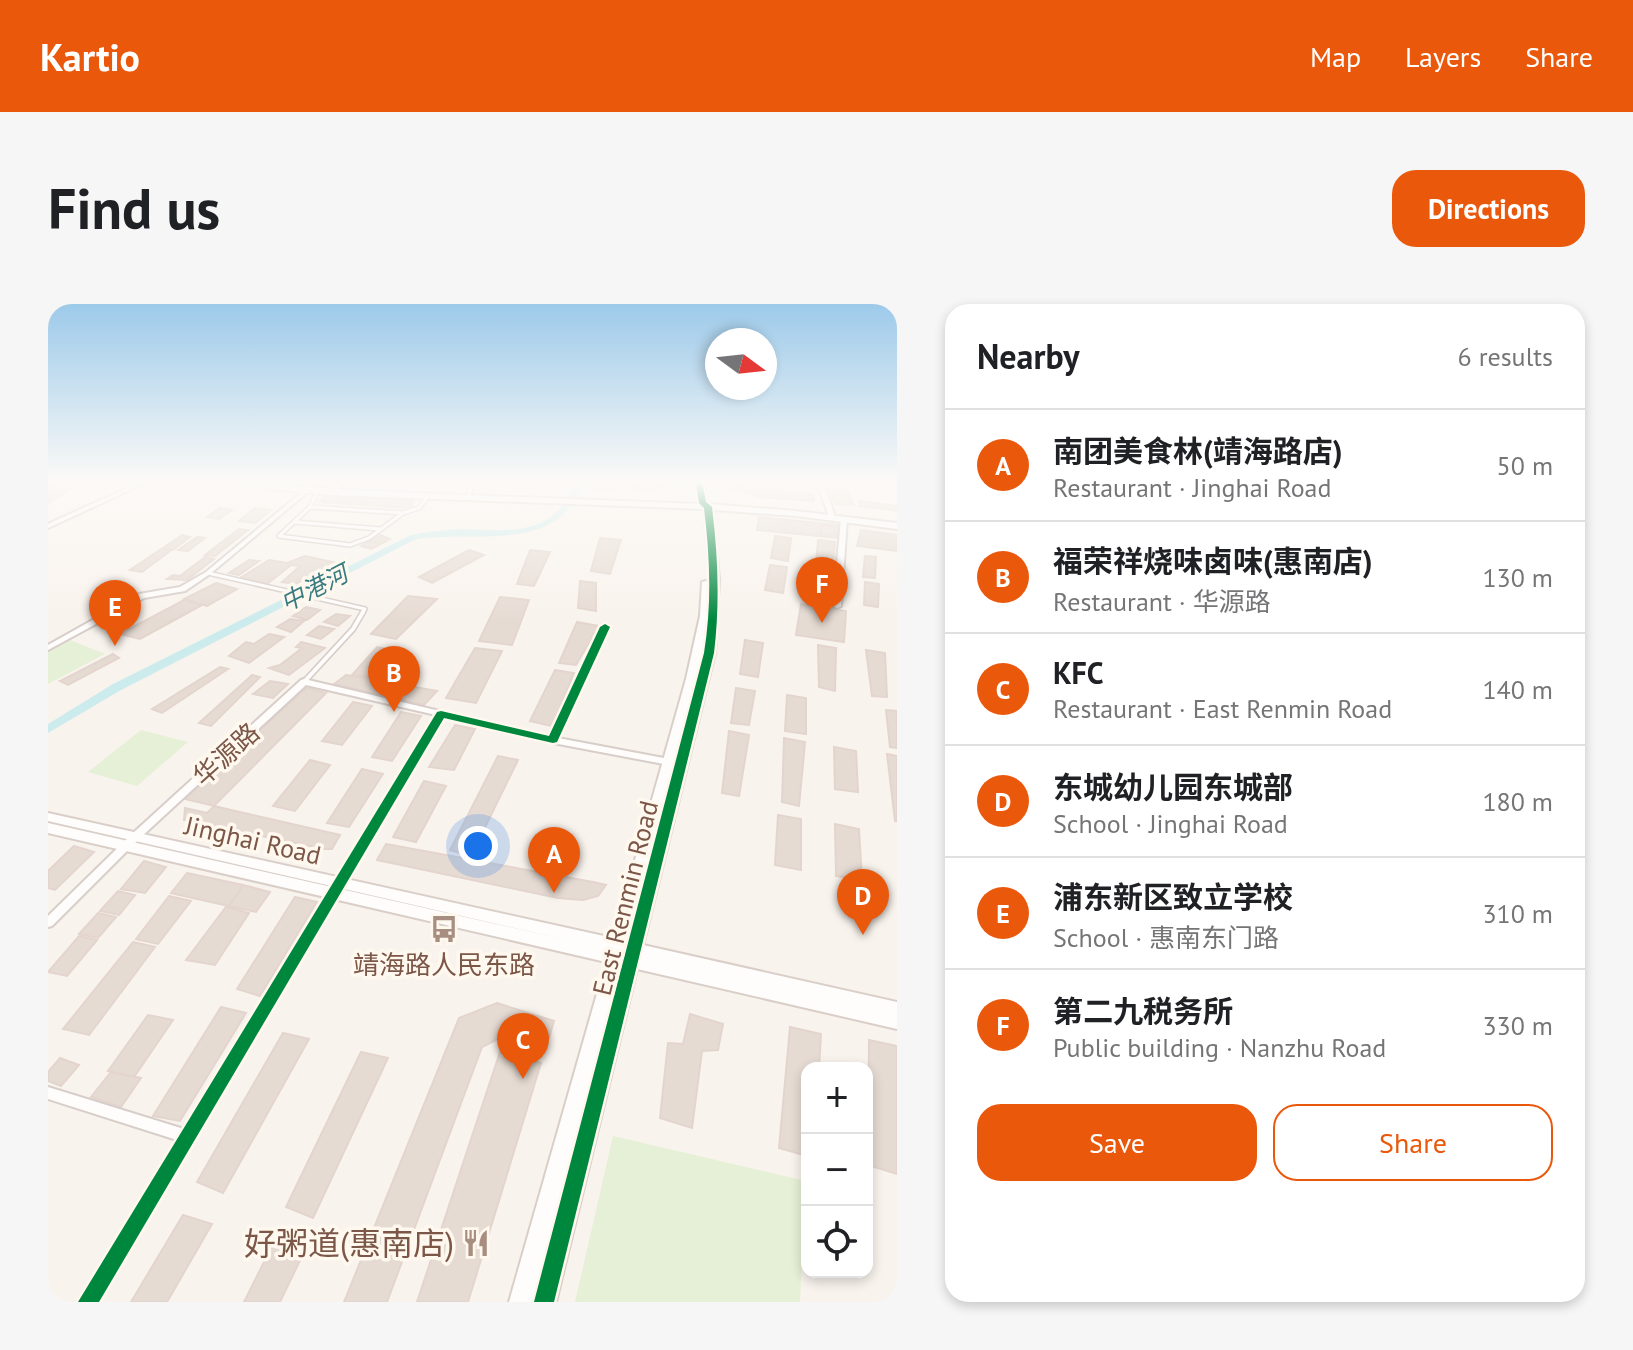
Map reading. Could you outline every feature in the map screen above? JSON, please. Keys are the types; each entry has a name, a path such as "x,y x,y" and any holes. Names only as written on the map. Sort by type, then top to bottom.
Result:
{"street":[{"path":"48,648 142,596 182,589 208,573 261,529"},
{"name":"East Renmin Road","path":"544,1302 669,762 692,679 707,599 704,529"},
{"name":"East Renmin Road","path":"521,1302 703,681 715,617 717,577 708,529"},
{"path":"837,606 843,529"},
{"path":"553,740 605,627"},
{"path":"304,682 553,740 669,762"},
{"name":"华源路","path":"48,923 131,841 304,682"},
{"path":"88,1302 441,714"},
{"name":"Jinghai Road","path":"48,817 131,841 625,953 897,1009"},
{"name":"Jinghai Road","path":"48,828 131,841"},
{"name":"Jinghai Road","path":"625,953 897,1022"},
{"path":"48,1093 187,1137"}],"lane":[{"path":"287,529 279,536 350,545 382,529"},
{"path":"377,529 382,529"},
{"path":"208,573 365,609 353,629 304,682"}],"green space":[{"path":"70,640 105,654 48,684 48,652"},
{"path":"141,730 188,742 137,786 88,772"},
{"path":"613,1136 801,1180 800,1302 575,1302"}],"building":[{"path":"239,529 248,530 215,556 205,555"},
{"path":"821,529 835,529 836,536 821,535"},
{"path":"838,529 838,538 757,530"},
{"path":"861,530 897,535 897,551 857,546"},
{"path":"182,535 190,537 173,550 163,548"},
{"path":"380,535 390,539 371,549 361,546"},
{"path":"775,536 791,538 788,561 771,558"},
{"path":"197,537 205,538 188,551 178,550"},
{"path":"600,538 621,540 610,574 591,571"},
{"path":"818,540 835,542 833,565 816,563"},
{"path":"161,549 170,551 142,572 130,570"},
{"path":"469,550 484,555 432,583 419,577"},
{"path":"530,550 550,552 534,586 517,584"},
{"path":"305,556 337,563 296,584 282,582 300,566 291,565 267,584 240,578 269,560 287,563"},
{"path":"865,556 876,557 875,578 863,577"},
{"path":"205,557 214,559 187,580 167,579 173,575 180,576"},
{"path":"249,560 259,561 239,575 229,573"},
{"path":"770,565 787,567 783,593 765,590"},
{"path":"814,568 831,570 828,604 811,601"},
{"path":"580,581 596,583 596,611 578,608"},
{"path":"865,582 879,584 878,607 864,605"},
{"path":"216,583 237,589 207,606 184,599"},
{"path":"408,596 437,599 396,639 371,634"},
{"path":"500,597 529,600 512,645 479,641"},
{"path":"184,600 202,605 140,639 120,634"},
{"path":"801,604 846,611 844,642 796,635"},
{"path":"306,607 320,610 307,620 293,616"},
{"path":"336,614 350,616 338,626 324,622"},
{"path":"290,619 304,621 291,632 277,627"},
{"path":"577,622 599,626 576,665 559,663"},
{"path":"319,626 334,629 321,639 307,635"},
{"path":"269,634 284,637 249,663 229,656 246,642 254,644"},
{"path":"745,640 763,643 758,677 740,674"},
{"path":"301,642 325,648 289,675 269,668 280,665 302,648 296,647"},
{"path":"818,645 836,648 835,691 819,687"},
{"path":"377,647 394,651 372,677 352,675"},
{"path":"475,648 502,651 476,703 446,698"},
{"path":"866,650 885,653 887,697 872,696"},
{"path":"113,654 119,658 68,685 60,681"},
{"path":"220,667 228,669 162,713 152,709"},
{"path":"555,670 574,673 552,726 530,721"},
{"path":"252,675 260,677 211,726 199,723"},
{"path":"346,675 437,691 424,705 334,684"},
{"path":"270,681 288,684 273,698 253,694"},
{"path":"306,688 326,693 214,806 185,799"},
{"path":"736,688 755,691 749,725 731,723"},
{"path":"787,695 806,698 806,734 785,731"},
{"path":"353,702 372,706 342,745 322,741"},
{"path":"886,710 897,711 897,748 890,747"},
{"path":"401,712 421,716 392,761 372,757"},
{"path":"455,725 475,729 454,770 429,767"},
{"path":"729,731 749,735 739,796 722,793"},
{"path":"784,738 805,742 799,806 782,802"},
{"path":"834,747 856,751 858,792 835,789"},
{"path":"887,754 897,756 897,821 895,821"},
{"path":"498,756 518,760 471,856 450,850"},
{"path":"310,760 330,765 295,811 273,806"},
{"path":"362,769 383,774 349,827 327,823"},
{"path":"424,781 446,786 416,842 393,837"},
{"path":"214,806 340,835 332,849 324,849 184,820 185,808 207,813"},
{"path":"778,815 801,819 801,870 775,865"},
{"path":"835,824 859,829 862,881 836,876"},
{"path":"386,844 606,885 598,896 583,900 558,898 377,860"},
{"path":"74,846 94,852 55,890 48,888 48,871"},
{"path":"144,861 166,867 145,893 121,889"},
{"path":"187,873 243,885 229,906 171,893"},
{"path":"243,885 270,892 256,912 229,906"},
{"path":"118,891 135,895 119,915 100,911"},
{"path":"169,896 191,901 158,944 136,939"},
{"path":"295,897 317,902 260,996 237,989"},
{"path":"226,907 249,913 215,965 186,960"},
{"path":"98,913 116,917 98,938 79,934"},
{"path":"79,936 97,940 67,976 48,972"},
{"path":"133,942 155,947 89,1035 63,1029"},
{"path":"497,1003 554,1021 549,1038 503,1025 498,1039 482,1047 387,1302 344,1302 459,1018"},
{"path":"221,1007 246,1013 180,1121 153,1116"},
{"path":"690,1014 723,1024 718,1050 702,1051 692,1128 660,1118 668,1043 683,1044"},
{"path":"148,1015 173,1020 134,1077 108,1071"},
{"path":"790,1027 821,1034 819,1062 801,1062 801,1154 779,1148"},
{"path":"283,1033 309,1039 223,1193 197,1182"},
{"path":"869,1040 897,1046 897,1174 873,1167 873,1062 869,1062"},
{"path":"361,1052 388,1058 313,1218 286,1207"},
{"path":"500,1052 541,1063 468,1302 417,1302"},
{"path":"60,1058 79,1065 61,1086 48,1081 48,1072"},
{"path":"111,1072 141,1078 121,1107 91,1097"},
{"path":"183,1215 212,1224 167,1302 131,1302"},
{"path":"275,1240 305,1250 280,1302 244,1302"}],"waterway":[{"name":"中港河","path":"48,729 117,687 414,537 439,533 509,533 533,529"}],"cycle path":[{"path":"544,1302 709,653 714,614 710,529"},
{"path":"88,1302 441,714 553,740 605,627"}],"place":[{"name":"第二九税务所","path":"822,623"},
{"name":"浦东新区致立学校","path":"115,646"},
{"name":"福荣祥烧味卤味(惠南店)","path":"394,712"},
{"name":"南团美食林(靖海路店)","path":"554,893"},
{"name":"靖海路人民东路","path":"444,929"},
{"name":"东城幼儿园东城部","path":"863,935"},
{"name":"KFC","path":"523,1079"},
{"name":"好粥道(惠南店)","path":"476,1243"}]}
